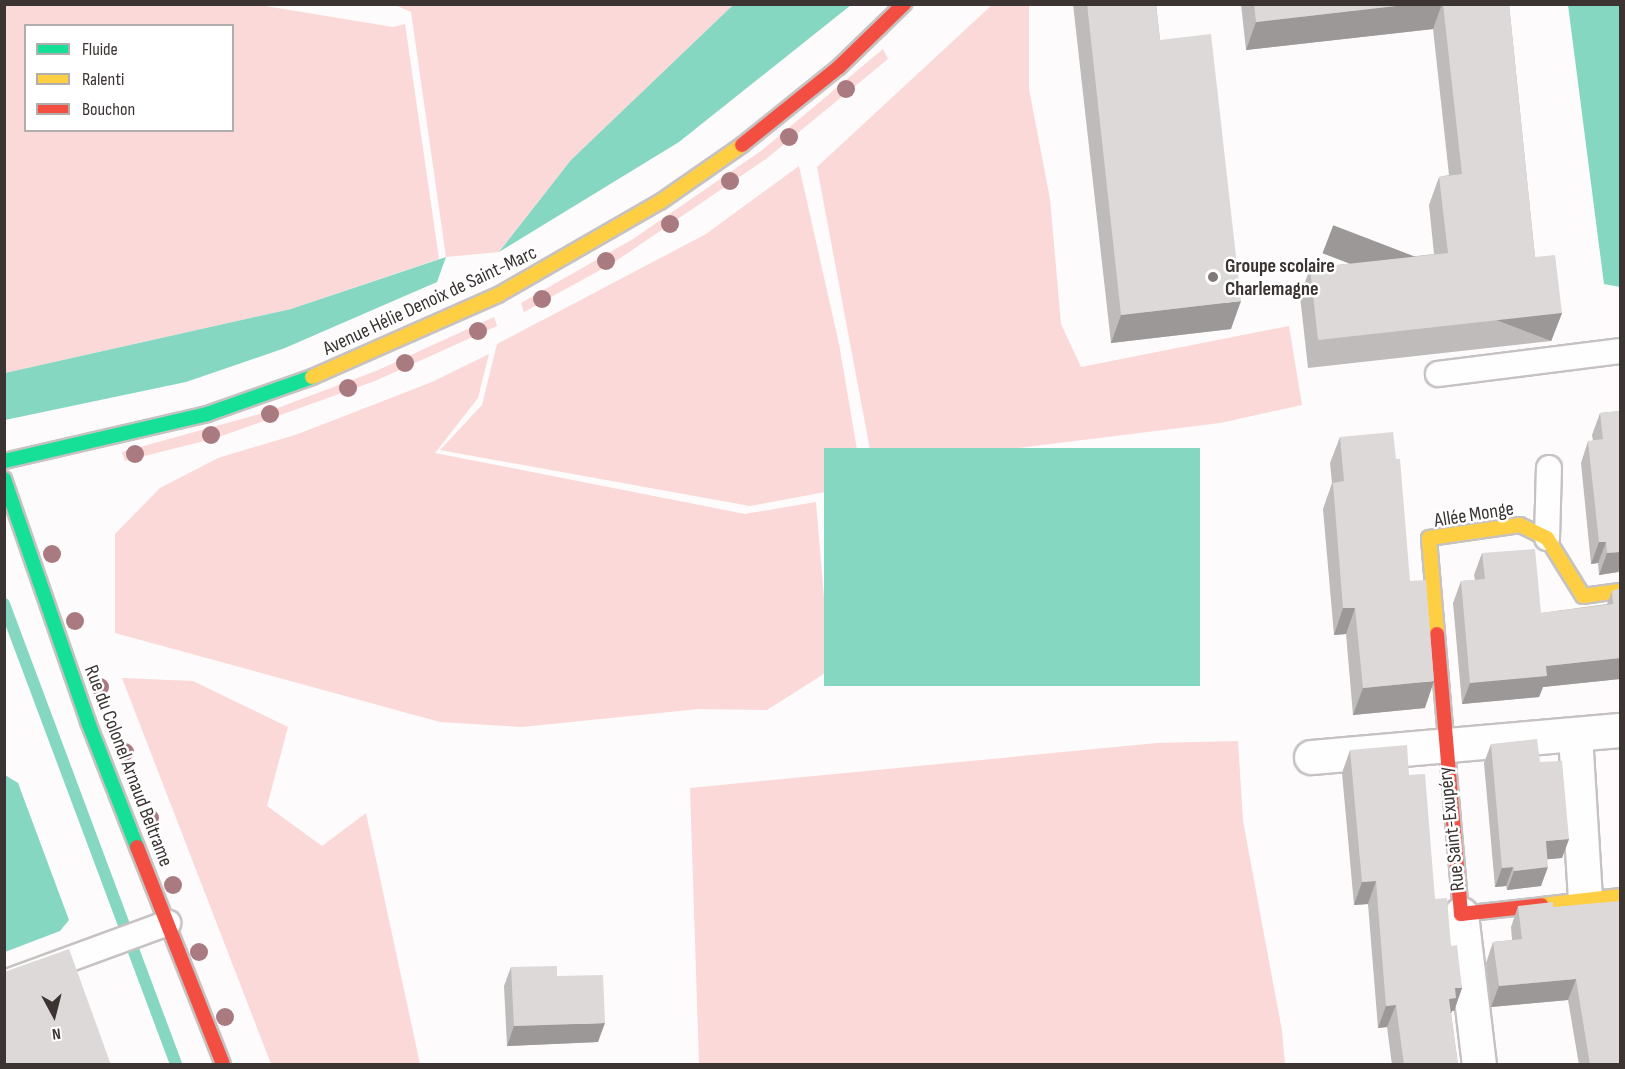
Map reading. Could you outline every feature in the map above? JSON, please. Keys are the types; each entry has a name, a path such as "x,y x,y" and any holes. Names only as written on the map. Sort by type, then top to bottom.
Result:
{"street":[{"name":"Avenue Hélie Denoix de Saint-Marc","path":"4,460 207,414 314,376 498,295 660,202 744,143 839,67 904,4"},
{"name":"Rue du Colonel Arnaud Beltrame","path":"4,479 84,712 223,1065"},
{"name":"Allée Monge","path":"1444,744 1429,538 1520,525 1548,538"},
{"path":"1548,538 1582,596 1620,591"},
{"path":"1311,757 1620,730"},
{"path":"1575,735 1585,899"},
{"name":"Rue Saint-Exupéry","path":"1444,744 1477,1049"},
{"name":"Rue Saint-Exupéry","path":"1461,914 1620,896"}],"lane":[{"path":"1438,374 1620,351"},
{"path":"1548,538 1549,468"},
{"path":"4,983 74,967 168,923"}],"shaded area":[{"path":"993,4 1029,5 1029,89 1050,199 1061,324 1081,367 1289,326 1302,405 1220,423 873,466 817,167"},
{"path":"5,5 259,5 393,27 405,24 439,259 291,309 5,373"},
{"path":"395,5 833,5 732,6 571,160 499,252 446,257 411,12"},
{"path":"851,5 679,142 499,252 571,160 732,6"},
{"path":"1568,5 1620,5 1620,287 1604,284"},
{"path":"883,49 888,59 766,159 613,263 524,312 521,303 633,239 761,151"},
{"path":"799,166 839,344 863,485 750,506 440,450 482,405 497,344 706,234"},
{"path":"446,257 437,282 285,348 186,382 5,420 5,373 291,309"},
{"path":"494,317 497,326 375,381 216,438 125,461 122,452 267,412 376,371"},
{"path":"489,354 478,398 435,453 745,514 816,502 830,670 767,710 699,709 522,727 440,722 115,633 115,534 160,488 218,458 298,434 432,382"},
{"path":"824,448 1200,448 1200,686 824,686"},
{"path":"122,678 193,681 288,727 267,806 322,846 366,813 420,1064 271,1064"},
{"path":"1238,741 1243,821 1282,1031 1285,1064 688,1064 699,1063 690,788 1157,743"},
{"path":"5,775 18,783 69,920 60,931 5,952"}],"building":[{"path":"1087,4 1156,4 1160,40 1211,34 1241,301 1121,315"},
{"path":"1254,4 1413,4 1256,22"},
{"path":"1443,4 1509,4 1535,257 1555,255 1562,313 1318,340 1310,268 1448,253 1439,177 1462,174"},
{"path":"1620,411 1620,552 1607,553 1606,542 1599,542 1588,441 1603,439 1600,413"},
{"path":"1393,432 1396,459 1400,459 1410,581 1426,580 1434,681 1363,688 1355,608 1343,608 1333,483 1344,481 1340,437"},
{"path":"1535,549 1541,613 1613,604 1612,591 1620,588 1620,658 1546,666 1547,676 1470,683 1461,581 1485,579 1482,553"},
{"path":"1537,739 1540,762 1562,761 1569,839 1546,841 1548,867 1514,871 1513,867 1502,868 1491,744"},
{"path":"1407,745 1409,775 1425,774 1435,899 1447,898 1451,946 1457,945 1462,988 1455,988 1456,998 1449,999 1458,1065 1404,1065 1396,1005 1386,1006 1376,881 1362,882 1350,750"},
{"path":"1620,901 1620,1065 1590,1065 1576,979 1499,986 1493,942 1522,939 1518,906 1553,902 1553,907"},
{"path":"69,949 111,1065 4,1065 4,972"},
{"path":"557,966 557,976 603,975 605,1023 514,1026 511,967"}],"waterway":[{"path":"4,604 176,1064"}],"traffic: fast":[{"path":"4,461 207,414 312,377"},
{"path":"4,479 88,722 137,847"}],"traffic: slow":[{"path":"312,377 498,295 660,202 742,145"},
{"path":"1437,634 1429,538 1520,525 1547,538 1583,596 1620,591"},
{"path":"1542,905 1620,896"}],"traffic: jam":[{"path":"742,145 839,67 904,4"},
{"path":"1437,634 1461,914 1542,905"},
{"path":"137,847 223,1064"}],"place":[{"name":"Groupe scolaire Charlemagne","path":"1213,277"}]}
